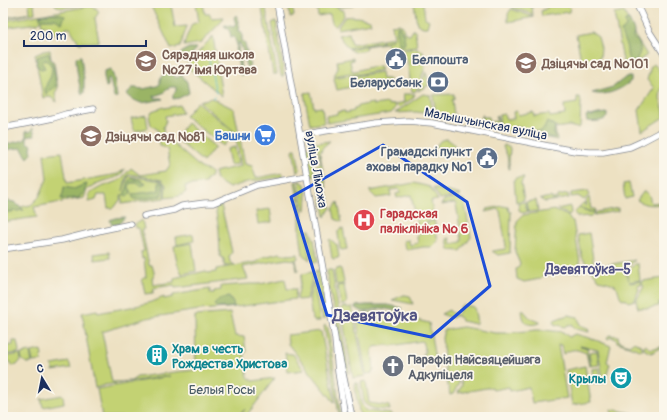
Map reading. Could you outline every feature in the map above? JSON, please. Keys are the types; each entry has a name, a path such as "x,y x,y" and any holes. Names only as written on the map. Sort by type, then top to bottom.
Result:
{"street":[{"name":"вуліца Ліможа","path":"277,3 335,339 338,372 345,417"},
{"path":"636,3 649,31 664,54"},
{"path":"3,128 93,109"},
{"name":"Малышчынская вуліца","path":"300,135 376,122 408,121 432,123 575,151 602,152 630,147 664,129"},
{"path":"144,216 174,210 182,206 205,202 213,203 257,185 307,176"},
{"path":"3,249 62,240 132,224"},
{"name":"вуліца Ліможа","path":"335,339 338,347 352,417"}],"highlighted area":[{"path":"383,145 467,202 490,286 431,337 327,315 291,197"}],"green space":[{"path":"29,3 34,3 35,13 3,19 30,13"},
{"path":"55,3 95,3 61,8 55,5"},
{"path":"173,3 171,5 175,27 187,26 180,47 171,49 150,4"},
{"path":"196,3 203,3 205,14 210,14 211,18 224,17 201,43 184,46 192,24 199,22"},
{"path":"261,3 265,3 277,74 273,74"},
{"path":"288,3 292,3 294,16 290,17"},
{"path":"313,3 329,3 340,10 343,10 344,16 335,27 332,23 330,14 318,16 317,9 313,8"},
{"path":"332,3 355,3 353,6 341,7"},
{"path":"414,3 423,3 425,18 429,20 427,27 417,24"},
{"path":"515,3 531,3 533,14 513,8 512,7"},
{"path":"546,3 565,3 570,7 569,12 542,16 541,11 547,8"},
{"path":"90,6 96,8 99,12 95,18 99,42 79,43 70,28 66,28 64,33 59,33 56,35 47,25 42,26 41,20 38,23 3,28 3,21"},
{"path":"511,9 534,17 508,22 508,14"},
{"path":"624,12 635,36 647,55 634,64 624,66 614,14"},
{"path":"52,13 65,16 62,23 55,19 41,19 39,16"},
{"path":"236,15 239,21 238,31 242,32 242,40 245,44 250,65 248,67 246,66 239,42 238,51 241,57 240,65 244,74 242,75 240,75 236,50 237,45 234,37 231,37 229,30 224,26 226,25 233,27 236,25 234,17"},
{"path":"354,16 370,20 371,23 337,28 345,17"},
{"path":"629,20 634,31 633,38 638,41 640,47 636,61 630,62 621,31 626,26 625,21"},
{"path":"276,21 284,73 283,76 281,76 272,23"},
{"path":"399,24 403,26 404,32 410,35 413,30 415,30 417,46 390,49 386,43 366,46 365,50 354,52 349,49 392,40 348,48 338,35 349,33 352,44 394,37 391,25"},
{"path":"399,26 404,35 405,43 403,46 400,45 397,38 397,27"},
{"path":"591,32 598,37 601,48 600,58 581,60 576,35"},
{"path":"213,36 222,96 186,66"},
{"path":"189,48 197,48 186,61 182,60 180,55 183,51"},
{"path":"417,48 423,52 425,68 416,91 412,92 407,59 400,60 399,50"},
{"path":"50,50 51,59 54,62 58,88 55,93 57,102 50,97 43,98 35,55"},
{"path":"49,53 54,68 56,87 49,91 46,95 45,89 51,76 52,67 48,61 45,60 42,63 45,68 41,69 36,65 37,57"},
{"path":"81,56 84,79 84,93 82,95 76,57"},
{"path":"353,58 353,60 350,61 352,71 380,65 381,70 355,75 350,73 334,76 338,68 337,61"},
{"path":"654,64 664,76 664,84 661,90 660,99 664,111 664,117 642,131 639,110 654,88 647,80 651,66"},
{"path":"111,69 117,97 114,98 110,79 108,78 108,86 106,87 104,77 104,71"},
{"path":"171,71 176,78 182,75 187,82 189,93 173,99 173,94 176,91 176,87 170,87 163,93 154,96 155,98 163,99 142,103 134,100 127,94 132,88 143,89 157,86 160,84 162,75"},
{"path":"381,72 382,79 388,79 391,82 387,82 385,86 367,87 365,84 337,90 334,79 335,77"},
{"path":"426,72 429,85 418,91"},
{"path":"626,77 631,77 631,81 618,90 602,94 592,93 613,87"},
{"path":"311,92 314,108 322,107 324,123 310,125 304,93"},
{"path":"403,94 415,94 413,98 399,108 397,104 404,102"},
{"path":"423,94 430,95 432,107 431,114 416,112 395,113"},
{"path":"454,94 454,99 452,100 454,115 458,118 434,114 435,108 433,95"},
{"path":"577,97 580,97 581,103 580,127 577,128 569,126 555,128 557,140 500,129 499,115 504,114 506,119 514,118 513,112 517,111 518,115 533,112 534,116 549,114 550,117 565,115 564,105 577,103"},
{"path":"212,98 234,109 245,164 252,166 256,178 283,173 283,177 247,182 229,188 216,180 214,172 241,166 235,132 199,101"},
{"path":"197,102 234,132 223,146 185,116"},
{"path":"373,103 373,105 388,103 389,105 395,104 395,109 391,113 327,123 326,116 337,114 337,112 345,111 345,113 354,111 354,109 358,108 358,106"},
{"path":"180,105 182,113 165,116 166,121 163,127 164,136 201,168 211,172 211,177 207,179 205,183 185,186 186,192 180,196 165,198 166,185 162,180 129,174 126,177 123,191 128,176 162,181 165,185 164,198 122,204 122,194 120,200 114,208 108,208 106,195 98,195 96,200 89,202 89,194 99,188 120,180 131,168 140,175 166,171 170,165 167,149 160,146 158,130 151,125 149,117 152,111 163,107"},
{"path":"607,113 607,117 603,120 587,121 586,116 588,115 591,116"},
{"path":"482,114 483,117 488,117 489,122 497,121 497,115 499,128 480,124"},
{"path":"146,115 148,128 135,131 131,118"},
{"path":"547,122 555,126 555,138 530,134 513,129 517,127 539,132 544,129"},
{"path":"187,123 215,147 203,162 175,138"},
{"path":"33,128 35,136 27,137 27,142 32,145 32,153 28,158 21,148 3,150 3,145 24,140 26,138 26,131 30,132"},
{"path":"446,139 454,144 455,152 436,156 437,144"},
{"path":"330,141 323,147 320,153 323,170 318,171 316,165 321,164 318,150 314,151 314,145 316,143"},
{"path":"504,145 510,148 510,169 507,155 503,147"},
{"path":"235,147 238,164 230,165 227,149"},
{"path":"310,147 315,175 313,176 309,173 305,148"},
{"path":"296,149 300,170 297,172 293,150"},
{"path":"62,152 67,183 118,174 125,169 120,176 98,183 87,190 84,198 34,207 37,217 3,222 3,210 31,205 39,197 47,179 44,154"},
{"path":"323,172 327,189 319,183 317,175"},
{"path":"524,177 521,183 524,200 516,202 514,179"},
{"path":"132,178 140,180 146,184 141,186 137,183 130,183 129,189 131,190 131,193 127,197 124,196 128,182"},
{"path":"299,180 305,184 307,196 306,210 304,210"},
{"path":"297,181 310,260 303,255 300,233 300,210 295,182"},
{"path":"159,182 163,183 161,196 134,199 132,195 159,190"},
{"path":"414,183 430,187 438,200 431,201 434,217 430,217 419,232 411,195 397,198 396,194 400,193 399,189 390,190 391,196 376,198 369,191"},
{"path":"629,183 632,197 625,199 623,184"},
{"path":"87,184 84,193 79,198 61,199 64,187 74,189"},
{"path":"320,187 328,193 331,208 325,217"},
{"path":"433,188 461,195 440,199"},
{"path":"588,191 589,195 584,200 578,196 571,197 571,193"},
{"path":"644,191 649,195 651,203 660,202 662,204 652,205 637,200"},
{"path":"568,194 569,198 545,202 540,199 551,197 552,199 558,198 558,196"},
{"path":"459,197 464,200 471,237 461,251 449,250 447,239 450,238 451,244 461,242 462,240 456,204 441,205 444,200"},
{"path":"589,197 591,209 595,209 596,211 591,212 579,207 584,202 585,206 587,205 586,200"},
{"path":"3,200 14,202 24,210 3,213"},
{"path":"536,200 538,211 528,212 526,202"},
{"path":"338,202 342,222 335,219 333,209"},
{"path":"525,202 527,212 523,213 519,210 518,203"},
{"path":"221,205 232,252 229,257 230,262 235,265 224,266 224,259 220,256 219,230 215,207"},
{"path":"503,206 508,207 509,211 511,212 510,253 498,255 492,251 505,249 506,246 500,211 498,209 485,212 487,209"},
{"path":"570,206 571,213 569,215 557,209"},
{"path":"579,208 589,212 595,212 592,216 577,217 574,213"},
{"path":"618,208 618,211 594,215 597,212"},
{"path":"270,209 272,222 258,224 256,211"},
{"path":"554,210 568,216 570,220 573,221 581,268 579,272 565,272 542,276 540,279 524,282 517,279 516,269 520,264 515,252 517,221 523,215"},
{"path":"125,217 119,224 112,225 110,220 115,218"},
{"path":"433,219 438,241 432,247 407,250 403,241 409,240 410,245 418,243 417,237 430,221 433,221"},
{"path":"142,220 144,229 142,230 149,265 152,265 154,272 154,276 152,277 153,285 174,282 174,278 206,271 208,273 216,272 216,269 257,262 263,257 280,253 286,255 298,254 298,258 296,259 298,270 297,271 295,260 287,259 243,267 248,279 175,288 174,285 154,288 153,293 145,294 142,279 146,277 144,258 142,259 141,252 144,251 139,228 136,228 135,224"},
{"path":"343,228 347,249 342,250 340,249 338,231"},
{"path":"308,230 310,230 314,240 318,262 313,262"},
{"path":"589,233 594,265 588,266 582,257 578,235"},
{"path":"193,234 194,241 177,245 176,237"},
{"path":"330,239 337,245 338,258 332,258"},
{"path":"192,243 196,271 182,274 177,263 174,246"},
{"path":"109,252 110,258 95,260 94,254"},
{"path":"635,260 624,271 629,280 626,273 635,264 638,264 640,280 629,282 641,281 641,285 638,286 639,289 635,300 628,302 620,297 615,285 599,280 590,268"},
{"path":"340,268 344,282 343,284 337,285 334,270"},
{"path":"328,270 332,270 349,373 344,363 327,274"},
{"path":"315,271 320,272 327,316 323,320"},
{"path":"312,272 313,275 307,299 298,300 302,274"},
{"path":"664,278 664,305 660,305 659,302 659,306 638,308 636,301 644,286 642,285 642,281"},
{"name":"Белыя Росы","path":"285,279 287,289 296,289 295,299 228,308 199,310 147,318 102,332 112,382 131,381 137,377 196,370 195,316 230,313 235,336 244,337 246,352 244,353 248,377 253,381 275,378 247,415 238,417 245,409 237,417 102,417 97,389 170,376 105,385 95,388 82,313 97,310 98,313 131,307 164,297 164,299 173,297 173,295 210,289 210,294 214,294 214,291 221,290 221,286 260,284"},
{"path":"313,282 320,321 314,321 312,319 309,298"},
{"path":"344,285 347,303 341,305 337,286"},
{"path":"404,295 410,296 413,304 392,300"},
{"path":"229,297 234,307 217,308 214,305 219,299"},
{"path":"388,305 403,308 398,311 381,308 364,312 355,308 355,306"},
{"path":"463,305 474,307 476,324 461,321 460,318 456,316 460,310 460,307"},
{"path":"351,306 365,376 353,378 341,309 342,307 349,308"},
{"path":"449,310 456,314 454,317 452,318 441,314"},
{"path":"522,310 530,318 540,323 526,323 523,318"},
{"path":"378,311 429,323 435,360 424,361 423,355 425,351 422,341 374,347 372,351 374,370 372,373 366,374 356,315"},
{"path":"568,315 578,317 580,325 588,328 589,332 576,329 572,325 565,327 554,324 554,320"},
{"path":"325,325 328,328 341,416 339,415"},
{"path":"463,327 495,333 536,330 563,332 569,337 575,334 611,346 607,362 610,364 604,384 598,350 580,346 587,348 589,366 586,353 574,350 563,354 561,345 558,345 567,398 532,403 529,387 510,391 509,387 493,390 492,387 458,393 462,385 460,371 457,372 459,383 453,394 450,395 446,376 442,338 444,330"},
{"path":"321,331 335,402 288,344 287,335"},
{"path":"609,335 618,336 619,341 629,345 633,342 641,345 643,350 617,342 616,339 611,337 608,339 607,338"},
{"path":"13,341 17,341 18,353 3,355 3,343 7,342 8,346 13,345"},
{"path":"646,345 650,349 664,346 651,353 645,350 643,346"},
{"path":"41,350 42,361 33,362 31,352"},
{"path":"597,351 599,365 591,366 589,352"},
{"path":"30,352 32,363 27,363 22,360 21,354"},
{"path":"285,353 293,354 304,370 288,372"},
{"path":"20,354 21,360 17,365 12,366 11,362 6,362 3,360 3,357"},
{"path":"69,362 71,368 53,371 52,365"},
{"path":"585,366 591,402 572,405 566,370"},
{"path":"599,368 602,383 594,384 592,369"},
{"path":"366,381 369,403 389,406 390,410 372,408 364,403 361,382"},
{"path":"354,383 358,383 361,403 364,409 368,411 392,414 393,417 361,417"},
{"path":"63,395 64,403 43,407 41,399"},
{"path":"611,409 637,414 636,417 613,417"}],"waterway":[{"path":"209,60 216,93"}],"place":[{"name":"Белпошта","path":"396,59"},
{"name":"Сярэдняя школа №27 імя Юртава","path":"146,61"},
{"name":"Дзіцячы сад №101","path":"526,63"},
{"name":"Беларусбанк","path":"438,82"},
{"name":"Башни","path":"265,135"},
{"name":"Дзіцячы сад №81","path":"91,136"},
{"name":"Грамадскі пункт аховы парадку №1","path":"487,158"},
{"name":"Гарадская паліклініка № 6","path":"364,220"},
{"name":"Храм в честь Рождества Христова","path":"157,355"},
{"name":"Парафія Найсвяцейшага Адкупіцеля","path":"393,366"},
{"name":"Крылы","path":"621,378"}],"district":[{"name":"Дзевятоўка–5","path":"588,269"},
{"name":"Дзевятоўка","path":"375,315"}]}
